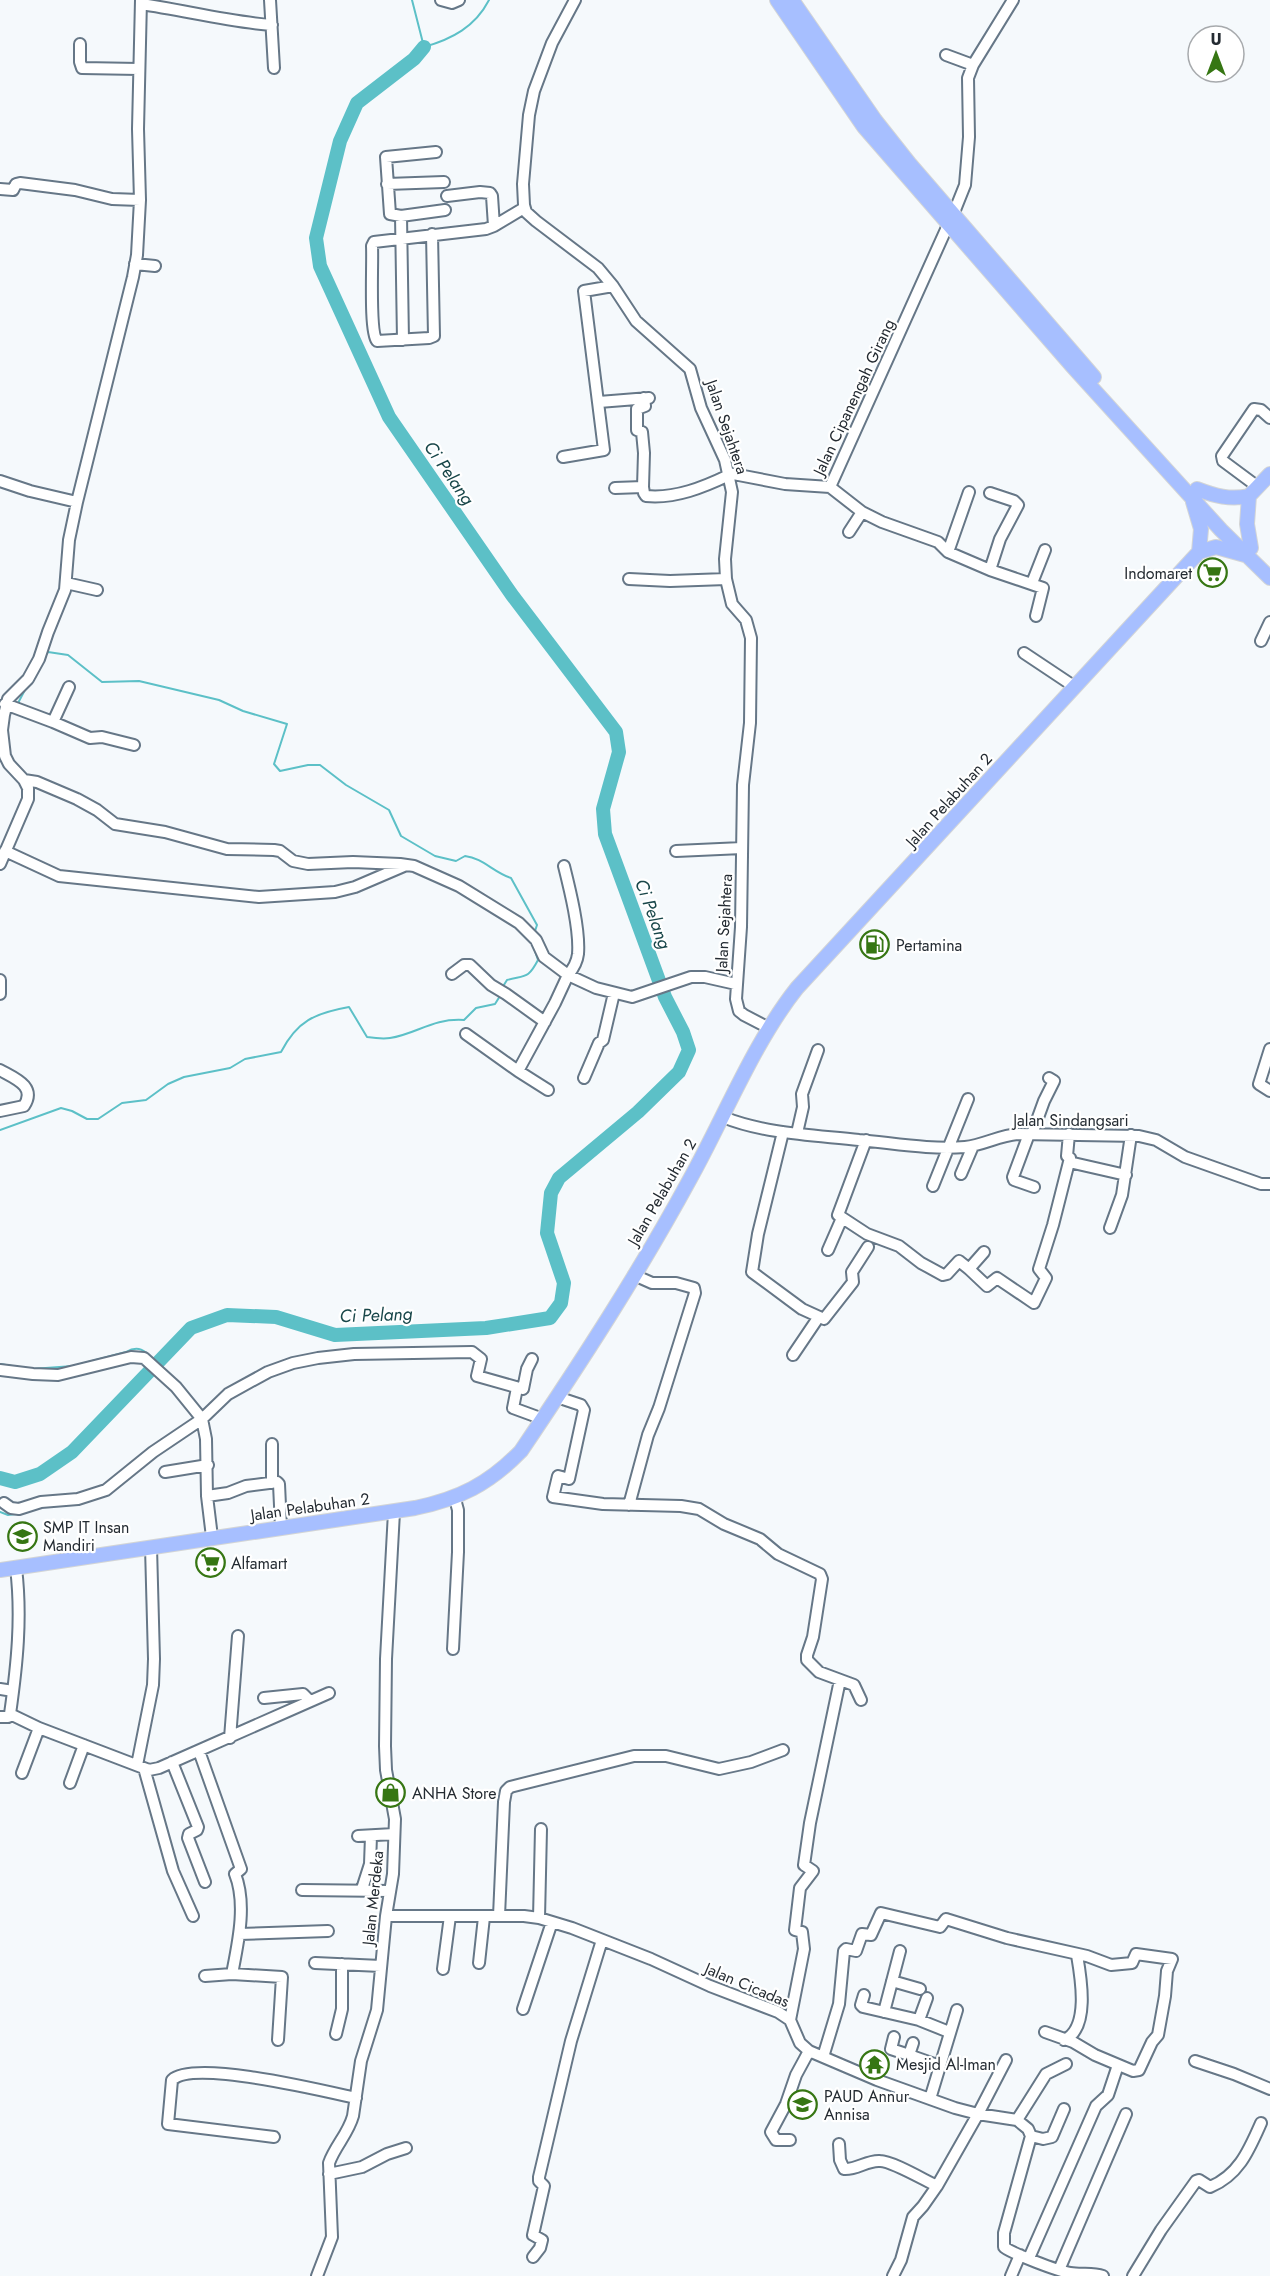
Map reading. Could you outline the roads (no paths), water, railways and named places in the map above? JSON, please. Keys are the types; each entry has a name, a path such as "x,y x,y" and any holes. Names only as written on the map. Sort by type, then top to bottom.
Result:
{"main road":[{"path":"777,0 864,127 951,220 1270,578"},
{"path":"792,0 875,120 951,220"},
{"path":"1194,493 1237,498 1254,492 1270,474"},
{"path":"1249,554 1247,524 1254,492"},
{"path":"1194,493 1201,529 1199,552 1216,547 1249,554 1270,566"},
{"name":"Jalan Pelabuhan 2","path":"0,1570 394,1512 455,1498 473,1490 505,1467 521,1450 543,1419 634,1275 690,1180 769,1028 797,988 1199,552"}],"street":[{"path":"270,0 274,68"},
{"path":"441,0 452,3 459,0"},
{"path":"432,234 434,336 429,339 375,339 372,246 377,241 494,226 524,208 523,184 534,91 552,43 574,0"},
{"name":"Jalan Cipanengah Girang","path":"729,474 785,484 830,488 965,185 969,137 968,83 973,65 1013,0"},
{"path":"0,864 27,804 28,788 5,756 1,725 5,704 28,679 39,659 66,583 69,540 77,502 135,264 140,200 141,2 249,23 272,25"},
{"path":"80,44 82,68 139,69"},
{"path":"946,55 973,65"},
{"path":"436,152 386,157 390,214 401,216 445,210"},
{"path":"387,184 444,182"},
{"path":"0,189 13,190 16,184 20,183 75,190 112,199 140,200"},
{"path":"447,196 490,193 494,226"},
{"name":"Jalan Sejahtera","path":"524,208 536,221 598,268 636,321 690,369 701,408 718,440 729,474 732,492 726,548 726,579 732,604 746,620 751,638 750,723 743,785 741,927 736,999 739,1011 769,1028"},
{"path":"401,216 403,340"},
{"path":"135,264 155,266"},
{"path":"563,457 604,450 584,291 613,286"},
{"path":"599,402 647,398 645,406 637,409 636,413 637,430 642,432 643,487 646,496 668,496 698,488 729,474"},
{"path":"1254,492 1222,461 1221,456 1252,411 1261,410 1270,418"},
{"path":"0,481 77,502"},
{"path":"615,488 643,487"},
{"path":"830,488 862,512 882,522 938,542 948,552 990,570 1043,588 1036,616"},
{"path":"948,552 969,492"},
{"path":"990,493 1014,501 1018,505 1000,539 990,570"},
{"path":"849,532 862,512"},
{"path":"1032,583 1045,550"},
{"path":"629,579 670,581 726,579"},
{"path":"66,583 97,590"},
{"path":"1261,641 1270,622"},
{"path":"1024,652 1075,687"},
{"path":"53,722 69,687"},
{"path":"5,704 90,738 102,737 134,745"},
{"path":"0,768 5,756"},
{"path":"24,780 37,782 77,799 97,810 115,824 165,832 227,849 280,851 293,861 308,864 353,862 406,864 459,886 519,923 536,940 544,957 552,964 568,975 596,988 632,997 691,976 736,984"},
{"path":"676,851 742,849"},
{"path":"5,851 59,876 259,897 335,892 356,887 400,869 406,864"},
{"path":"518,1071 568,975 575,967 578,954 564,866"},
{"path":"452,974 464,965 470,965 491,985 545,1022"},
{"path":"0,980 0,994"},
{"path":"584,1077 599,1043 603,1040 614,993"},
{"path":"466,1034 548,1090"},
{"path":"1270,1049 1259,1085 1270,1091"},
{"path":"797,1133 803,1107 802,1094 818,1050"},
{"path":"0,1070 23,1083 27,1088 28,1097 24,1106 0,1111"},
{"path":"1034,1187 1014,1180 1013,1177 1054,1081 1049,1078"},
{"path":"933,1186 968,1099"},
{"name":"Jalan Sindangsari","path":"723,1117 741,1124 783,1132 949,1146 973,1146 1005,1136 1030,1134 1131,1135 1150,1138 1194,1161 1261,1185 1270,1184"},
{"path":"783,1132 751,1270 802,1309 824,1319 853,1282 852,1272 868,1247"},
{"path":"866,1140 838,1214 842,1218 867,1234 899,1246 921,1263 943,1275 947,1274 959,1261 987,1286 997,1278 1034,1303 1046,1278 1039,1269 1040,1262 1053,1225 1070,1158 1067,1156 1069,1134"},
{"path":"1110,1228 1121,1199 1131,1135"},
{"path":"961,1174 973,1146"},
{"path":"1069,1162 1126,1175"},
{"path":"828,1250 842,1218"},
{"path":"969,1269 984,1251"},
{"path":"629,1505 648,1435 659,1408 695,1293 694,1288 676,1283 652,1283 634,1275"},
{"path":"793,1355 818,1318"},
{"path":"4,1503 8,1507 19,1509 41,1502 78,1498 106,1490 153,1452 202,1419 228,1394 268,1372 318,1358 354,1354 472,1352 481,1359 477,1376 523,1389 526,1369 532,1359"},
{"path":"0,1370 58,1375 131,1357 144,1359 176,1387 202,1419 206,1439 207,1496 212,1537"},
{"path":"517,1388 513,1407 543,1419"},
{"path":"557,1397 581,1405 584,1410 569,1479 558,1476 553,1497 603,1504 681,1506 699,1509 724,1524 760,1539 778,1554 820,1574 822,1579 807,1660 819,1672 854,1685 861,1700"},
{"path":"272,1444 272,1483"},
{"path":"165,1472 208,1465"},
{"path":"207,1496 228,1493 246,1486 279,1484 281,1527"},
{"path":"453,1649 458,1552 458,1510 455,1498"},
{"name":"Jalan Merdeka","path":"318,2276 332,2237 329,2163 332,2154 351,2125 361,2061 377,2010 386,1916 393,1875 393,1803 386,1770 385,1746 386,1659 394,1512"},
{"path":"151,1547 153,1685 141,1767 173,1871 193,1916"},
{"path":"16,1568 19,1647 13,1691 5,1716 141,1767 153,1769 230,1738 329,1693"},
{"path":"230,1738 238,1636"},
{"path":"790,2020 804,1949 802,1932 795,1930 800,1888 813,1871 804,1865 810,1823 840,1680"},
{"path":"0,1689 13,1691"},
{"path":"264,1698 303,1694 310,1701"},
{"path":"21,1773 39,1728"},
{"path":"70,1783 84,1745"},
{"path":"499,1916 504,1802 506,1791 510,1787 634,1755 666,1755 719,1769 752,1762 783,1750"},
{"path":"199,1751 241,1869 235,1874 240,1886 239,1934 232,1974"},
{"path":"172,1762 198,1827 189,1834 188,1838 205,1882"},
{"path":"539,1918 541,1829"},
{"path":"358,1836 394,1834"},
{"path":"362,1889 370,1864 371,1836"},
{"path":"302,1890 390,1891"},
{"path":"823,2057 838,2004 844,1951 846,1949 856,1951 861,1935 871,1935 881,1913 940,1927 946,1919 1007,1938 1087,1956 1111,1965 1130,1964 1136,1954 1172,1960 1167,1971 1158,2035 1139,2070 1133,2071 1118,2065 1073,2042 1045,2032"},
{"name":"Jalan Cicadas","path":"386,1916 499,1916 539,1918 552,1922 778,2012 790,2020 800,2043 809,2051"},
{"path":"443,1969 450,1916"},
{"path":"479,1963 484,1917"},
{"path":"523,2009 552,1922"},
{"path":"239,1934 328,1931"},
{"path":"533,2257 542,2243 542,2240 533,2235 544,2186 539,2181 539,2177 571,2041 602,1940"},
{"path":"884,2012 900,1951"},
{"path":"1064,2040 1071,2037 1080,2025 1082,1993 1077,1955"},
{"path":"315,1963 381,1966"},
{"path":"336,2034 342,2009 342,1964"},
{"path":"205,1976 232,1974 283,1978 278,2040"},
{"path":"892,1981 923,1994 919,2020"},
{"path":"864,1995 861,2006 919,2020 950,2032"},
{"path":"930,2099 957,2010"},
{"path":"894,2037 891,2049 940,2066"},
{"path":"909,2055 913,2043"},
{"path":"790,2140 776,2140 771,2132 809,2051 877,2080 930,2099 978,2114 1017,2120 1031,2136 1004,2242 1006,2249 1059,2270 1103,2276"},
{"path":"893,2276 907,2243 913,2217 924,2206 937,2186 1006,2060"},
{"path":"1195,2061 1270,2089"},
{"path":"1017,2120 1047,2074 1066,2064"},
{"path":"1011,2276 1025,2257 1096,2106 1108,2095 1118,2065"},
{"path":"274,2137 168,2124 172,2080 178,2076 207,2074 248,2076 356,2098"},
{"path":"1031,2136 1043,2139 1052,2137 1064,2109"},
{"path":"1059,2270 1126,2114"},
{"path":"1133,2276 1161,2230 1197,2180 1210,2187 1223,2181 1232,2173 1248,2153 1261,2123"},
{"path":"840,2144 840,2160 844,2169 855,2169 869,2162 882,2160 937,2186"},
{"path":"329,2174 362,2167 406,2148"}],"waterway":[{"name":"Ci Pelang","path":"412,0 424,47 462,31 477,18 489,0"},
{"name":"Ci Pelang","path":"0,1478 15,1482 40,1474 72,1452 191,1328 227,1315 276,1317 335,1335 486,1328 550,1318 561,1303 564,1283 547,1233 551,1193 559,1178 638,1112 679,1072 689,1050 683,1032 665,997 605,834 603,809 619,752 616,732 512,595 389,417 320,266 316,238 340,141 357,103 414,59 424,47"},
{"path":"45,656 48,652 68,655 102,682 139,681 219,700 243,711 287,724 274,764 280,771 320,765 346,785 389,810 401,836 435,856 456,861 465,856 471,857 511,878 537,925 534,934"},
{"path":"17,705 27,686"},
{"path":"502,988 507,980 526,975 532,970 538,960 533,945"},
{"path":"0,1130 61,1108 87,1119 98,1119 122,1103 146,1100 168,1084 184,1077 230,1068 245,1059 281,1052 287,1041 301,1026 308,1020 326,1012 349,1007 367,1037 387,1038 400,1036 443,1021 464,1020 476,1008 495,1004 500,996"},
{"path":"32,1369 73,1366 134,1349 144,1351 154,1360"},
{"path":"0,1364 24,1368"},
{"path":"0,1512 8,1515 16,1514"}],"place":[{"name":"Indomaret","path":"1213,573"},
{"name":"Pertamina","path":"875,945"},
{"name":"SMP IT Insan Mandiri","path":"22,1536"},
{"name":"Alfamart","path":"210,1563"},
{"name":"ANHA Store","path":"391,1793"},
{"name":"Mesjid Al-Iman","path":"875,2064"},
{"name":"PAUD Annur Annisa","path":"803,2105"}]}
